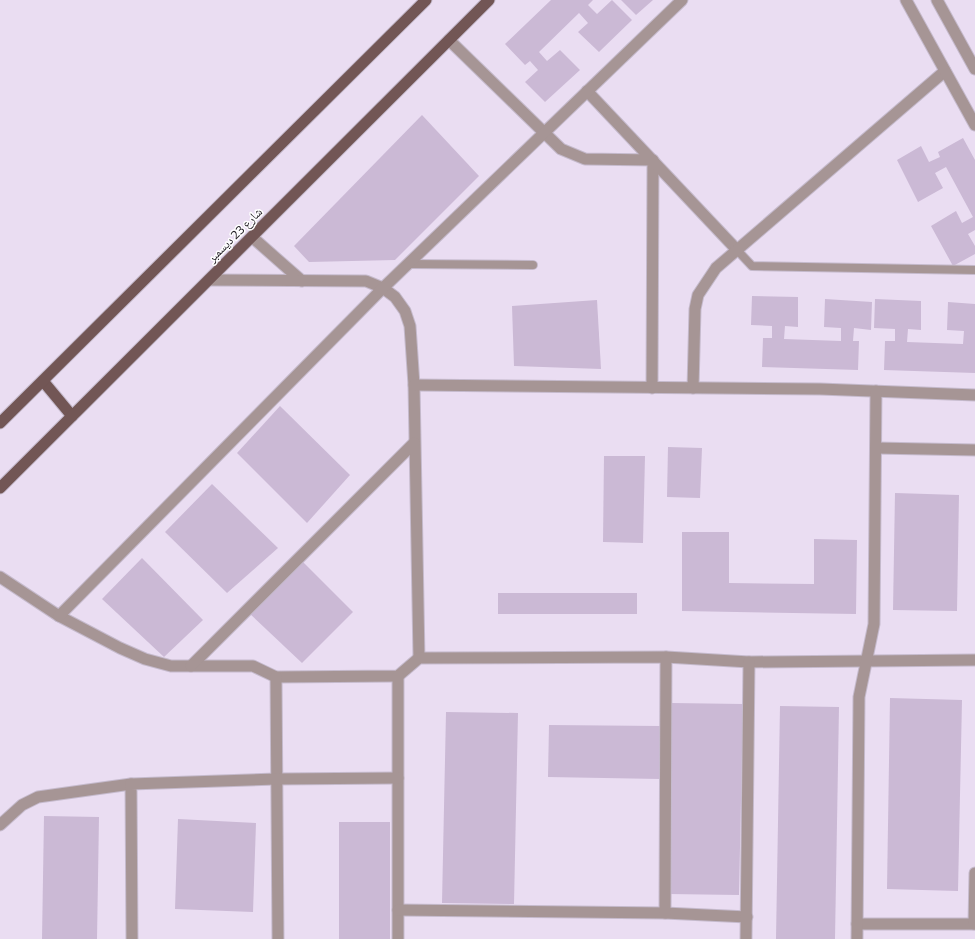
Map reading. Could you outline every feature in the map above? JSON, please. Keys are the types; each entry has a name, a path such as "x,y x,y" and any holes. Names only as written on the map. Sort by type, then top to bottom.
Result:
{"main road":[{"path":"0,423 426,0"},
{"name":"شارع 23 ديسمبر","path":"0,488 489,0"},
{"path":"43,381 72,416"}],"street":[{"path":"59,616 407,264 682,0"},
{"path":"906,0 975,125"},
{"path":"937,0 975,69"},
{"path":"449,40 561,149 585,159 653,160"},
{"path":"693,388 695,309 698,295 716,268 945,71"},
{"path":"587,91 737,250"},
{"path":"652,388 653,160"},
{"path":"252,237 302,281"},
{"path":"209,280 366,282 383,288 395,297 405,311 410,326 414,385 419,658"},
{"path":"414,385 820,389 975,395"},
{"path":"857,939 859,697 874,624 876,391"},
{"path":"192,666 414,443"},
{"path":"876,448 975,450"},
{"path":"0,577 59,616 120,648 145,659 171,666 253,666 276,677 398,676 419,658 666,657 749,662 975,660"},
{"path":"665,913 666,657"},
{"path":"746,939 749,662"},
{"path":"398,676 398,939"},
{"path":"276,677 278,939"},
{"path":"0,825 22,805 38,798 131,784 276,779 398,778"},
{"path":"131,784 132,939"},
{"path":"857,924 974,924 975,873"},
{"path":"398,910 665,913 747,917"}],"lane":[{"path":"737,250 752,266 975,270"},
{"path":"407,264 533,265"}],"building":[{"path":"551,0 593,0 588,5 597,14 612,0 632,20 599,52 578,32 588,23 579,13 539,52 547,61 560,50 580,70 545,102 525,82 538,70 530,61 525,65 505,44"},
{"path":"621,0 653,0 636,15"},
{"path":"422,115 479,176 395,260 309,262 294,246"},
{"path":"963,138 975,160 975,230 968,234 975,246 975,254 953,266 931,226 956,211 962,223 973,217 946,167 935,173 943,188 918,202 897,160 921,146 929,162 940,157 938,152"},
{"path":"752,296 798,297 798,327 785,326 784,339 841,341 841,328 824,327 825,299 872,302 871,330 854,328 853,341 859,341 858,370 762,367 763,338 772,338 772,326 751,325"},
{"path":"875,299 921,301 921,330 908,329 907,342 963,344 964,331 947,330 948,302 975,304 975,373 884,370 885,341 895,341 895,329 874,328"},
{"path":"597,300 601,369 514,366 512,306"},
{"path":"280,406 350,475 307,523 237,453"},
{"path":"668,447 702,448 700,498 667,497"},
{"path":"604,456 645,456 643,543 603,542"},
{"path":"212,484 278,548 227,593 165,532"},
{"path":"895,493 959,495 957,611 893,610"},
{"path":"682,532 729,532 729,583 814,584 814,539 857,540 856,614 682,611"},
{"path":"142,558 203,620 164,657 102,599"},
{"path":"301,560 353,612 302,663 249,613"},
{"path":"498,593 637,593 637,614 498,614"},
{"path":"890,698 962,700 958,891 887,889"},
{"path":"672,703 743,704 739,895 668,894"},
{"path":"780,706 839,707 835,939 776,939"},
{"path":"446,712 518,713 514,904 442,903"},
{"path":"549,725 660,726 660,779 548,777"},
{"path":"44,816 99,817 97,939 42,939"},
{"path":"178,819 256,823 253,912 175,909"},
{"path":"339,822 390,822 390,939 339,939"}]}
